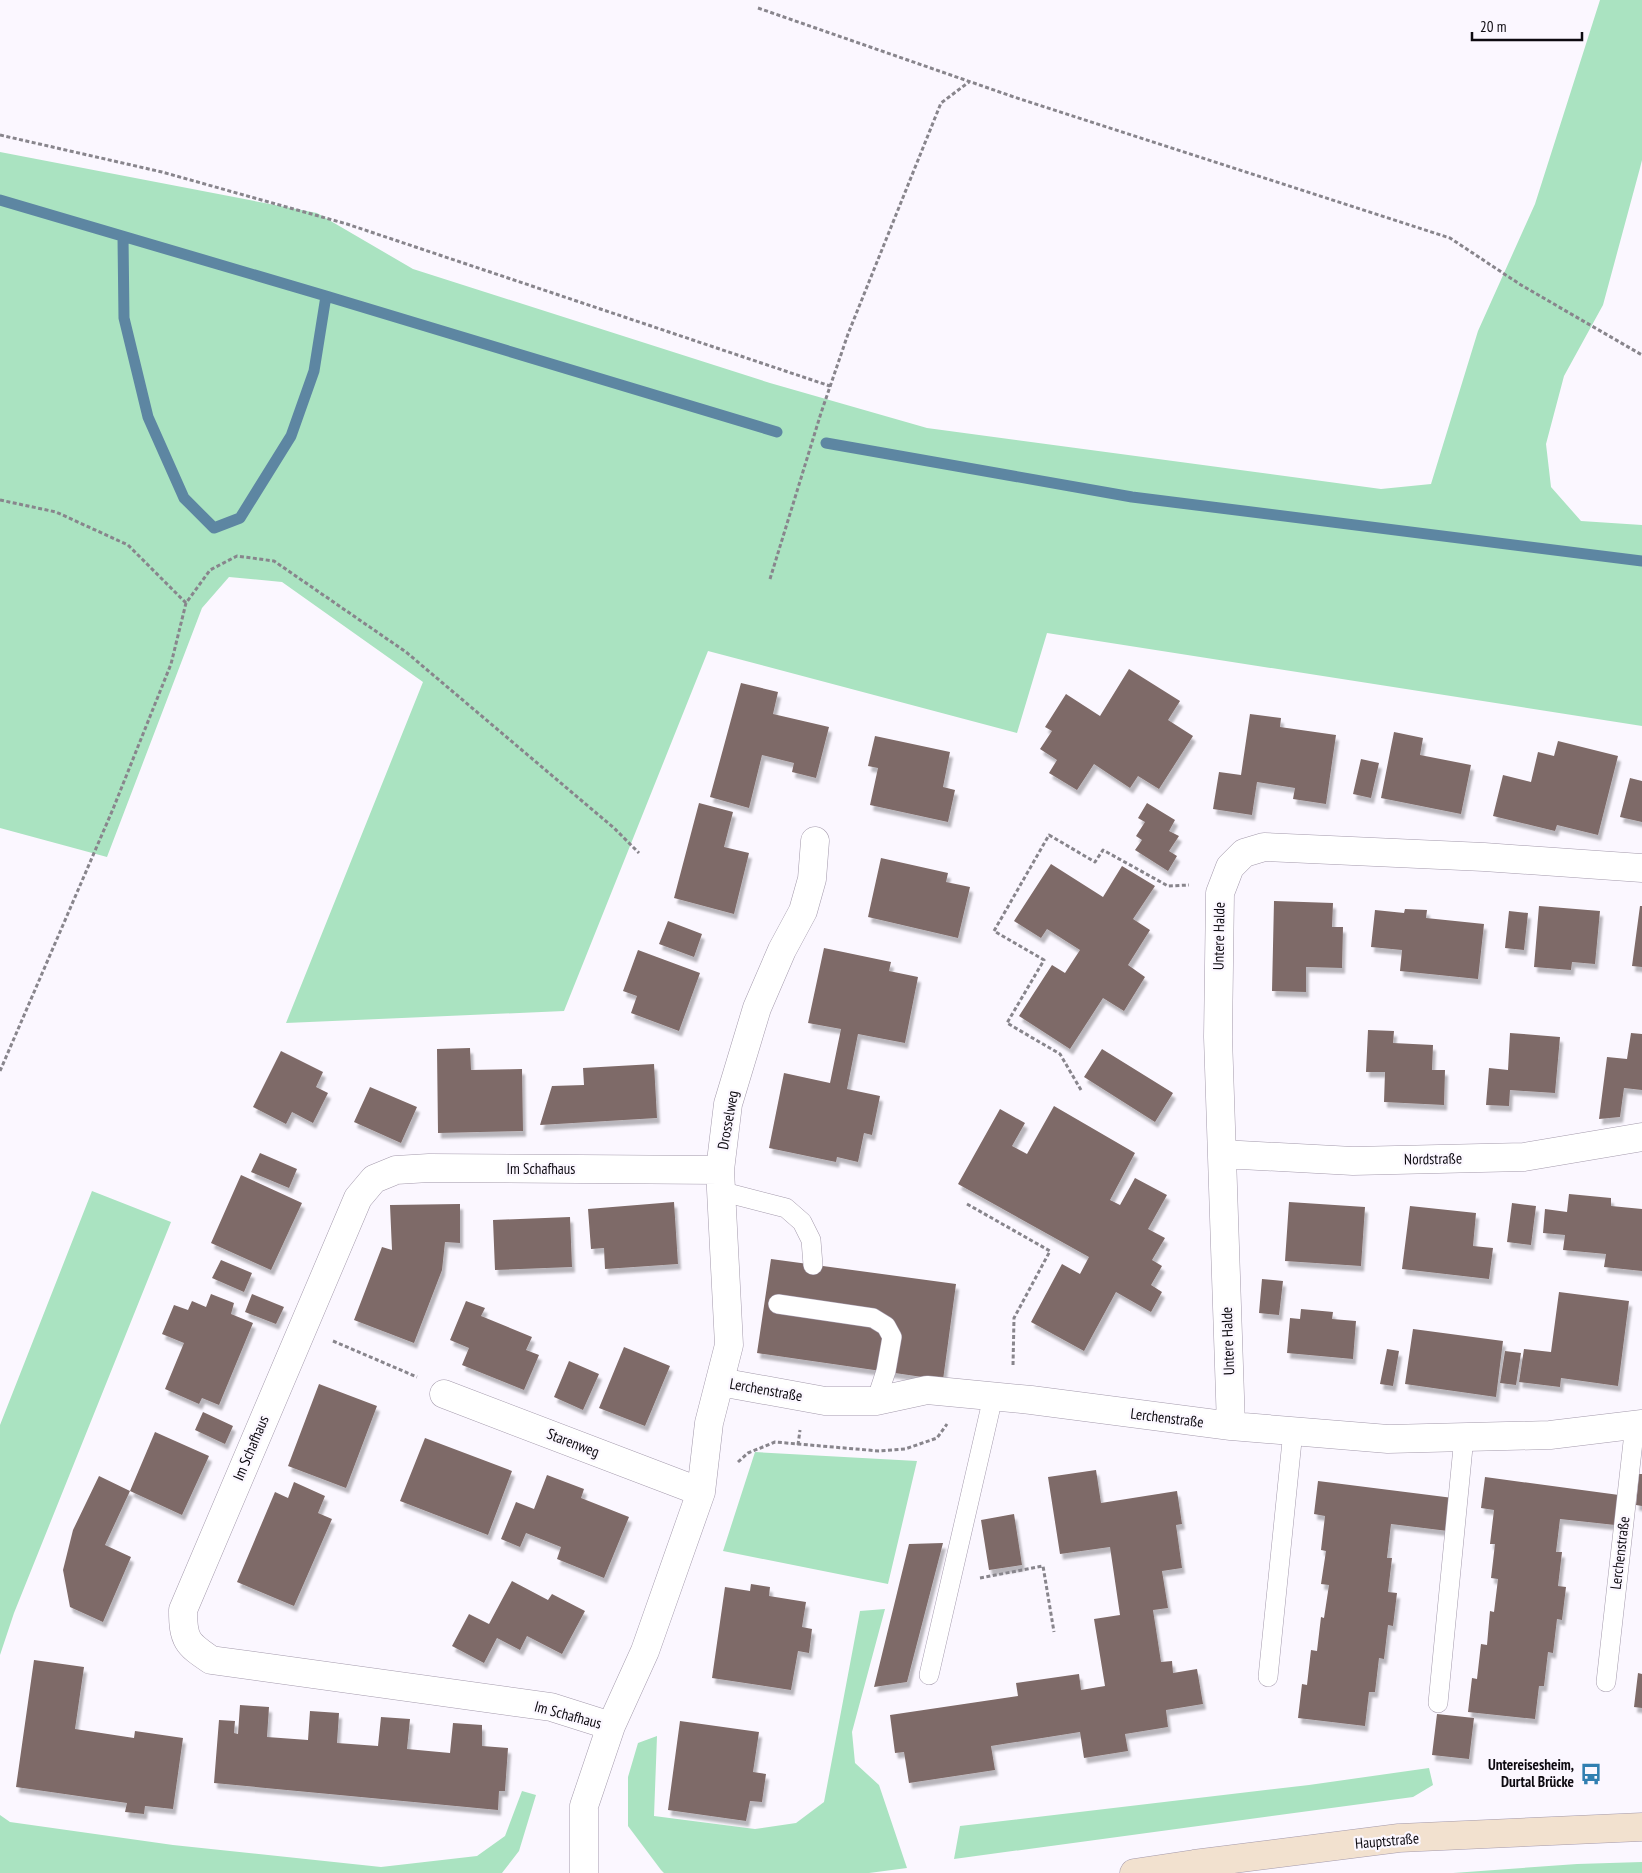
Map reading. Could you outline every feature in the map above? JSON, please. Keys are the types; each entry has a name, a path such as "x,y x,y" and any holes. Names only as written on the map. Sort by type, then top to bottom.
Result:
{"main road":[{"name":"Hauptstraße","path":"1134,1873 1399,1838 1642,1827"}],"street":[{"name":"Drosselweg","path":"720,1382 728,1345 720,1180 728,1104 757,1008 782,950 803,911 812,879 815,841"},
{"name":"Untere Halde","path":"1231,1426 1218,1037 1220,893 1230,867 1244,853 1264,847 1484,857 1642,868"},
{"name":"Nordstraße","path":"1222,1154 1353,1161 1524,1156 1642,1137"},
{"name":"Im Schafhaus","path":"611,1726 551,1707 211,1660 192,1647 183,1630 183,1610 358,1198 374,1179 396,1170 429,1168 720,1180"},
{"name":"Lerchenstraße","path":"584,1873 584,1806 611,1726 645,1651 701,1492 709,1423 720,1382 826,1401 876,1401 928,1390 1231,1426 1388,1439 1550,1435 1639,1424"},
{"name":"Starenweg","path":"444,1394 701,1492"}],"lane":[{"path":"720,1180 786,1208 802,1222 811,1240 813,1264"},
{"path":"778,1304 874,1318 886,1326 892,1337 886,1371 876,1401"},
{"path":"929,1675 992,1397"},
{"name":"Lerchenstraße","path":"1606,1682 1639,1424"},
{"path":"1268,1677 1293,1431"},
{"path":"1438,1703 1464,1437"}],"path":[{"path":"758,8 969,82 1450,238 1521,285 1642,355"},
{"path":"770,578 830,386 852,325 941,103 969,82"},
{"path":"0,134 162,172 347,224 830,386"},
{"path":"0,500 56,512 128,545 186,603"},
{"path":"0,1070 113,809 171,664 186,603 210,570 237,556 274,561 406,652 614,828 639,853"},
{"path":"1081,1090 1060,1054 1007,1023 1044,960 994,932 1049,834 1095,862 1103,850 1168,886 1224,882"},
{"path":"701,1492 748,1453 775,1442 879,1451 905,1449 937,1438 992,1397 1014,1318 1050,1251 967,1204"},
{"path":"302,1328 440,1386 444,1394"},
{"path":"950,1584 1043,1566 1054,1632"}],"green space":[{"path":"1600,0 1642,0 1642,160 1603,305 1564,376 1546,444 1551,487 1581,521 1642,525 1642,726 1047,633 1017,733 708,651 564,1011 286,1023 423,682 282,582 229,577 202,608 107,857 0,828 0,152 317,213 413,269 770,383 927,428 1381,489 1431,484 1478,331 1535,204"},
{"path":"92,1191 171,1222 14,1613 0,1655 0,1425"},
{"path":"755,1452 917,1461 888,1584 723,1551"},
{"path":"885,1609 852,1732 855,1763 879,1785 907,1868 869,1873 664,1873 628,1826 628,1777 638,1743 657,1736 654,1816 755,1829 796,1823 824,1802 860,1611"},
{"path":"1429,1768 1433,1785 1413,1797 954,1859 960,1826 1309,1785"},
{"path":"522,1791 536,1795 519,1851 502,1873 0,1873 0,1815 10,1822 173,1845 381,1867 477,1856 505,1836"},
{"path":"1642,1862 1642,1873 1453,1873 1577,1864"}],"building":[{"path":"1129,669 1180,701 1168,720 1193,736 1159,789 1138,776 1130,788 1094,764 1077,790 1049,773 1057,760 1040,749 1052,731 1045,727 1066,694 1100,716"},
{"path":"741,683 778,692 773,714 829,727 816,778 792,772 794,763 762,755 749,808 710,797"},
{"path":"1250,714 1281,718 1280,727 1336,735 1326,804 1293,799 1295,788 1257,782 1252,815 1213,809 1219,772 1241,775"},
{"path":"1394,732 1423,738 1420,755 1471,765 1461,814 1381,798"},
{"path":"875,736 950,752 943,787 955,790 948,822 870,805 878,768 868,766"},
{"path":"1558,741 1618,756 1598,835 1557,825 1555,831 1493,816 1503,775 1531,782 1538,752 1554,756"},
{"path":"1361,759 1379,763 1371,798 1353,794"},
{"path":"1630,778 1642,781 1642,822 1620,817"},
{"path":"699,803 733,812 724,847 749,853 734,914 674,898"},
{"path":"1147,803 1175,820 1169,831 1179,836 1169,851 1177,856 1168,871 1135,850 1142,840 1136,836 1145,822 1138,818"},
{"path":"881,858 948,873 946,882 970,887 958,938 868,917"},
{"path":"1051,864 1103,897 1122,866 1155,886 1133,919 1150,930 1128,965 1145,977 1124,1011 1103,998 1070,1049 1019,1016 1052,965 1065,973 1080,950 1047,929 1041,938 1014,921"},
{"path":"1274,901 1333,903 1332,927 1343,927 1342,968 1306,967 1306,992 1272,991"},
{"path":"1539,906 1600,911 1595,964 1572,962 1571,970 1534,967"},
{"path":"1640,906 1642,906 1642,967 1632,966"},
{"path":"1405,909 1427,910 1426,918 1484,924 1478,979 1400,971 1402,950 1371,947 1375,910 1404,913"},
{"path":"1509,911 1528,913 1524,950 1505,948"},
{"path":"668,921 702,934 694,957 659,944"},
{"path":"824,948 891,962 889,971 918,977 905,1043 858,1034 847,1089 880,1096 872,1135 864,1133 858,1162 837,1157 836,1162 769,1148 784,1073 830,1083 841,1029 808,1023"},
{"path":"638,950 700,973 679,1031 631,1013 637,996 623,991"},
{"path":"1368,1030 1394,1031 1393,1043 1433,1045 1432,1070 1445,1070 1444,1105 1384,1102 1385,1072 1366,1072"},
{"path":"1510,1033 1560,1037 1555,1093 1510,1090 1509,1106 1486,1105 1489,1068 1508,1070"},
{"path":"1631,1033 1642,1034 1642,1090 1624,1088 1620,1117 1599,1119 1607,1057 1627,1059"},
{"path":"470,1048 471,1070 522,1069 523,1131 438,1133 437,1049"},
{"path":"1102,1049 1173,1093 1155,1122 1084,1077"},
{"path":"281,1051 323,1072 316,1087 328,1093 313,1123 292,1112 286,1124 253,1107"},
{"path":"654,1064 657,1118 540,1125 552,1086 584,1085 583,1068"},
{"path":"370,1087 417,1107 401,1143 354,1122"},
{"path":"1054,1106 1135,1153 1110,1200 1120,1205 1135,1178 1167,1195 1148,1229 1165,1238 1152,1260 1162,1266 1151,1285 1162,1292 1151,1312 1116,1292 1084,1351 1031,1322 1062,1264 1080,1274 1089,1257 958,1184 1000,1109 1025,1123 1012,1146 1027,1154"},
{"path":"260,1153 297,1169 289,1188 251,1172"},
{"path":"241,1175 302,1203 271,1270 211,1243"},
{"path":"1569,1194 1611,1198 1611,1206 1642,1209 1642,1271 1604,1267 1606,1254 1563,1250 1565,1235 1543,1233 1545,1209 1567,1212"},
{"path":"674,1202 678,1264 605,1269 604,1248 591,1249 588,1209"},
{"path":"1289,1202 1365,1207 1361,1266 1285,1261"},
{"path":"1512,1203 1536,1206 1531,1245 1507,1242"},
{"path":"460,1204 460,1243 445,1242 442,1270 414,1343 354,1320 382,1247 392,1250 390,1205"},
{"path":"1410,1206 1476,1213 1473,1246 1493,1248 1489,1279 1402,1269"},
{"path":"570,1217 572,1267 495,1270 493,1220"},
{"path":"771,1259 956,1284 943,1380 757,1353"},
{"path":"221,1260 252,1273 244,1292 212,1278"},
{"path":"1262,1279 1283,1281 1279,1315 1259,1313"},
{"path":"1559,1292 1629,1301 1618,1386 1561,1378 1560,1387 1519,1382 1524,1349 1551,1352"},
{"path":"211,1294 234,1303 231,1314 253,1323 219,1405 202,1398 199,1404 165,1389 184,1343 162,1334 174,1305 188,1310 192,1301 206,1307"},
{"path":"252,1294 284,1307 276,1324 245,1312"},
{"path":"466,1301 485,1308 481,1316 532,1337 526,1350 539,1355 524,1390 462,1365 469,1348 450,1340"},
{"path":"1301,1309 1333,1312 1332,1319 1356,1321 1353,1359 1287,1353 1290,1318 1300,1319"},
{"path":"1413,1329 1503,1341 1496,1397 1405,1384"},
{"path":"624,1347 670,1366 645,1426 599,1408"},
{"path":"1387,1349 1399,1351 1393,1386 1380,1384"},
{"path":"1505,1351 1521,1353 1516,1385 1500,1383"},
{"path":"569,1361 599,1374 583,1410 554,1397"},
{"path":"319,1384 377,1406 346,1488 288,1466"},
{"path":"203,1412 233,1426 225,1444 195,1430"},
{"path":"155,1432 209,1456 182,1515 130,1491"},
{"path":"425,1438 512,1471 488,1535 400,1501"},
{"path":"1096,1470 1101,1503 1177,1491 1182,1524 1176,1525 1182,1568 1162,1571 1168,1608 1153,1610 1161,1662 1172,1661 1173,1673 1197,1669 1203,1704 1166,1710 1168,1727 1125,1734 1128,1751 1084,1758 1080,1732 991,1746 995,1770 909,1783 904,1752 895,1753 890,1715 1018,1696 1016,1683 1079,1674 1081,1690 1105,1686 1094,1619 1120,1615 1110,1547 1060,1554 1048,1477"},
{"path":"1639,1474 1642,1474 1642,1506 1636,1505"},
{"path":"547,1475 584,1489 581,1498 629,1517 604,1578 557,1559 561,1547 526,1533 520,1547 501,1539 516,1502 534,1509"},
{"path":"99,1476 130,1491 105,1545 131,1557 103,1622 70,1607 63,1570 73,1530"},
{"path":"1485,1477 1619,1495 1615,1525 1560,1519 1556,1552 1562,1552 1558,1586 1566,1587 1562,1620 1557,1619 1553,1653 1548,1652 1544,1686 1539,1686 1535,1719 1468,1712 1472,1678 1477,1679 1481,1644 1487,1645 1490,1611 1494,1612 1498,1579 1491,1578 1495,1544 1490,1544 1494,1510 1481,1508"},
{"path":"1318,1481 1453,1498 1448,1531 1391,1524 1387,1558 1392,1558 1388,1592 1397,1593 1393,1626 1388,1625 1384,1659 1379,1658 1375,1692 1369,1692 1365,1726 1298,1718 1302,1684 1307,1685 1311,1650 1317,1651 1321,1617 1324,1618 1329,1585 1321,1584 1326,1551 1321,1550 1325,1516 1314,1514"},
{"path":"294,1482 325,1496 318,1513 332,1519 294,1606 237,1582 275,1492 288,1498"},
{"path":"1014,1514 1022,1565 989,1570 981,1520"},
{"path":"943,1543 907,1682 874,1687 909,1544"},
{"path":"512,1581 548,1600 552,1594 585,1611 562,1654 527,1636 520,1650 497,1638 484,1663 452,1646 469,1614 489,1624"},
{"path":"751,1584 770,1587 769,1596 806,1602 802,1627 812,1629 809,1653 798,1651 791,1690 712,1678 725,1587 750,1591"},
{"path":"34,1660 84,1667 75,1729 134,1738 135,1731 183,1738 173,1809 145,1806 144,1814 125,1812 127,1803 16,1787"},
{"path":"1638,1673 1642,1674 1642,1708 1634,1707"},
{"path":"240,1705 269,1707 267,1737 308,1740 310,1711 339,1713 337,1743 378,1746 381,1717 410,1719 407,1749 450,1753 453,1723 482,1725 482,1746 508,1748 505,1791 499,1791 498,1810 214,1783 219,1720 235,1721 234,1733 238,1734"},
{"path":"1437,1714 1474,1718 1469,1759 1432,1755"},
{"path":"680,1721 759,1732 753,1772 766,1774 762,1802 750,1801 746,1821 668,1810"}],"waterway":[{"path":"0,200 777,432"},
{"path":"123,237 124,318 148,417 184,498 214,528 240,518 291,436 314,371 326,296"},
{"path":"826,443 1132,497 1642,561"}],"place":[{"name":"Untereisesheim, Durtal Brücke","path":"1591,1774"}]}
